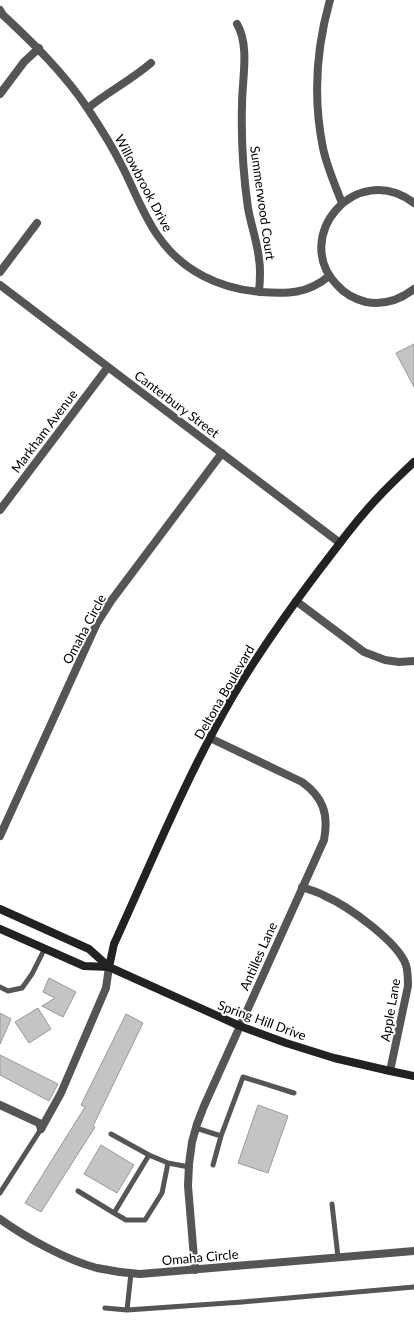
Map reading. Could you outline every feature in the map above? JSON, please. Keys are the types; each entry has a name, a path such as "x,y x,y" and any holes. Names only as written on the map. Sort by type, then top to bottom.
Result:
{"main road":[{"name":"Deltona Boulevard","path":"108,967 114,944 184,789 232,697 256,658 296,601 340,543 365,512 414,462"},
{"name":"Spring Hill Drive","path":"0,909 89,949 108,967 240,1026 327,1056 414,1076"},
{"name":"Spring Hill Drive","path":"0,929 84,966 108,967"}],"street":[{"path":"330,0 320,48 317,74 317,102 323,149 331,176 342,203"},
{"name":"Willowbrook Drive","path":"0,10 39,48 88,108 122,165 144,212 158,236 169,251 184,264 200,275 218,284 259,292 284,294 298,292 311,288 329,276"},
{"name":"Summerwood Court","path":"237,24 245,47 241,135 249,209 259,258 259,292"},
{"path":"0,94 24,62 39,48"},
{"path":"88,108 141,72 151,63"},
{"path":"414,203 395,192 384,190 362,192 352,196 342,203 331,217 325,229 323,240 324,264 329,276 351,297 372,303 385,302 396,300 414,289"},
{"path":"0,272 37,223"},
{"name":"Canterbury Street","path":"0,285 340,543"},
{"name":"Markham Avenue","path":"0,510 108,367"},
{"name":"Omaha Circle","path":"0,836 97,623 111,601 222,453"},
{"path":"296,601 369,654 385,660 399,662 414,661"},
{"name":"Antilles Lane","path":"195,1270 188,1186 192,1142 196,1128 204,1106 324,840 326,829 326,818 323,807 311,788 302,782 210,738"},
{"name":"Apple Lane","path":"302,887 325,896 366,922 393,946 401,955 406,964 408,986 390,1071"},
{"path":"41,1129 61,1093 106,988 108,967"},
{"path":"0,1105 39,1123 41,1129"},
{"name":"Omaha Circle","path":"0,1219 25,1236 72,1260 96,1268 140,1274 414,1251"}],"lane":[{"path":"0,987 8,990 22,988 32,974 45,948"},
{"path":"213,1165 221,1136 243,1077 294,1093"},
{"path":"196,1128 221,1136"},
{"path":"0,1193 41,1129"},
{"path":"111,1134 149,1155 168,1163 189,1167"},
{"path":"114,1213 149,1155"},
{"path":"78,1191 126,1220 145,1220 162,1193 168,1163"},
{"path":"332,1204 338,1257"},
{"path":"126,1310 131,1273"},
{"path":"105,1308 126,1310 242,1302 414,1287"}],"building":[{"path":"414,344 414,387 396,353"},
{"path":"49,978 76,992 63,1017 42,1006 55,998 43,992"},
{"path":"38,1008 51,1029 29,1043 15,1022"},
{"path":"0,1013 11,1019 0,1044"},
{"path":"126,1014 143,1023 93,1126 95,1127 41,1212 25,1203 85,1107 81,1105"},
{"path":"0,1055 58,1084 49,1101 0,1075"},
{"path":"258,1105 288,1116 268,1173 238,1163"},
{"path":"101,1145 134,1165 117,1193 84,1174"}]}
